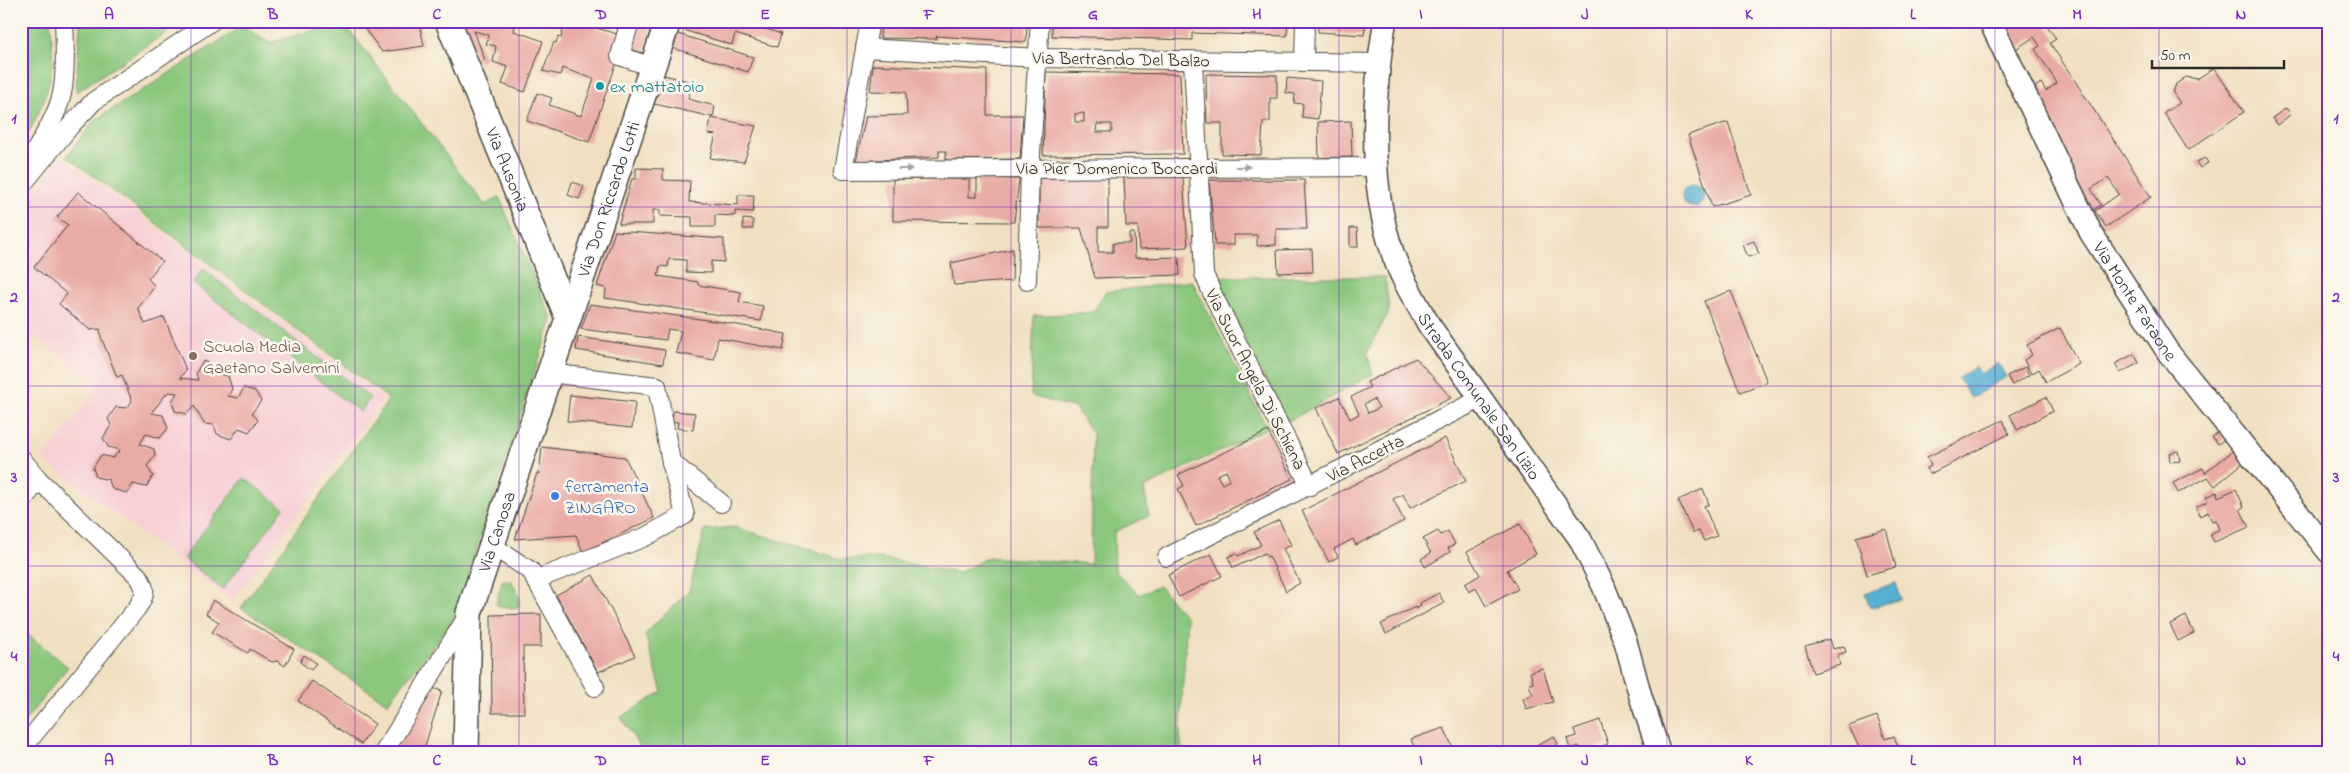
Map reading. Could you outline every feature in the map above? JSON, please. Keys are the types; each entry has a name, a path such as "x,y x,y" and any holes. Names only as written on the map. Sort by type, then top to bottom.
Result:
{"main road":[{"name":"Via Ausonia","path":"448,21 568,318"},
{"name":"Via Don Riccardo Lotti","path":"568,318 668,21"},
{"name":"Via Canosa","path":"466,752 469,613 568,318"}],"street":[{"path":"21,177 56,109 63,89 66,50 64,21"},
{"path":"21,186 72,124 94,101 212,21"},
{"path":"630,21 620,56 652,67"},
{"path":"865,48 870,21"},
{"path":"1027,281 1030,168 1040,21"},
{"path":"1304,62 1305,21"},
{"name":"Strada Comunale San Lizio","path":"1385,21 1378,63 1375,109 1381,209 1393,254 1408,290 1429,326 1482,398 1580,539 1603,585 1626,643 1641,698 1659,752"},
{"name":"Via Monte Faraone","path":"1990,21 2091,234 2168,352 2329,552"},
{"name":"Via Bertrando Del Balzo","path":"865,48 1038,58 1378,63"},
{"name":"Via Pier Domenico Boccardi","path":"865,48 843,170 1378,167"},
{"name":"Via Suor Angela Di Schiena","path":"1193,61 1204,274 1310,486"},
{"path":"536,580 645,536 686,515 671,462 657,386 549,373"},
{"name":"Via Accetta","path":"1167,557 1482,398"},
{"path":"21,458 39,480 138,576 145,586 144,597 136,608 21,750"},
{"path":"671,462 721,504"},
{"path":"21,502 39,480"},
{"path":"492,544 531,571 595,687"},
{"path":"384,752 469,613"}],"shaded area":[{"name":"Scuola Media Gaetano Salvemini","path":"61,156 384,399 232,601 42,459 98,386 21,326 21,209"}],"green space":[{"path":"21,21 50,21 52,57 48,87 21,147"},
{"path":"80,21 125,21 172,29 76,92"},
{"path":"343,22 485,205 499,197 552,319 453,621 388,703 241,608 389,399 67,156 94,121 243,26 269,43"},
{"path":"203,269 370,398 360,412 193,283"},
{"path":"1217,277 1385,277 1389,311 1367,353 1373,374 1287,422 1215,281"},
{"path":"1192,281 1267,428 1144,488 1149,516 1114,532 1115,571 1139,595 1159,586 1187,618 1180,735 1182,752 643,752 621,717 662,692 645,634 689,591 705,530 734,527 841,559 881,558 958,573 988,557 1091,564 1093,435 1075,408 1031,396 1034,316 1094,312 1105,292"},
{"path":"244,478 284,508 223,589 183,558"},
{"path":"511,580 519,595 519,608 500,607 496,604 502,581"},
{"path":"21,629 68,667 21,726"}],"water":[{"path":"1693,185 1701,188 1704,196 1701,204 1693,207 1685,204 1682,196 1685,188"},
{"path":"1998,363 2006,377 1971,398 1958,378 1976,367 1981,374"},
{"path":"1896,583 1901,599 1870,608 1865,593"}],"building":[{"path":"359,21 419,21 424,46 382,52"},
{"path":"460,21 498,21 515,27 514,31 543,41 525,92 502,84 508,67 493,62 496,46 486,44 489,35 474,31 485,60 478,62"},
{"name":"ex mattatoio","path":"565,21 594,21 593,27 620,35 615,50 616,64 589,142 527,121 537,93 552,98 549,105 581,116 594,79 562,68 560,75 543,71 554,42 556,43 558,37 561,38"},
{"path":"635,21 653,21 644,53 627,49"},
{"path":"682,21 742,21 781,34 777,47 735,34 732,45 680,29"},
{"path":"881,21 1027,21 1026,42 936,36 937,39 880,38"},
{"path":"1052,21 1288,21 1287,36 1192,33 1192,40 1052,36"},
{"path":"1318,21 1366,21 1364,35 1318,32"},
{"path":"2001,21 2044,21 2056,39 2050,43 2151,197 2106,227 2095,211 2119,194 2108,178 2091,189 2101,205 2088,213 2029,91 2041,83 2046,91 2057,83 2035,49 2040,46 2034,37 2010,53"},
{"path":"678,34 753,57 748,72 673,48"},
{"path":"873,65 987,70 987,115 1023,115 1020,159 946,160 946,151 939,151 939,157 856,161 866,116 907,115 906,92 870,91"},
{"path":"2214,68 2244,112 2188,150 2164,113 2180,103 2173,93 2176,84 2186,77 2197,79"},
{"path":"1046,72 1180,74 1183,154 1043,155","holes":["1084,113 1084,122 1075,122 1075,114","1097,124 1112,124 1112,132 1096,132"]},
{"path":"1206,74 1277,75 1277,98 1270,98 1270,122 1263,122 1261,155 1222,154 1222,123 1207,123"},
{"path":"664,75 692,82 688,99 715,106 713,117 654,104"},
{"path":"1287,78 1321,81 1318,119 1302,117 1303,104 1294,103 1295,94 1286,93"},
{"path":"2286,108 2291,114 2277,125 2272,118"},
{"path":"711,118 756,126 744,162 710,158 716,135 708,134"},
{"path":"1351,121 1352,157 1319,158 1318,122"},
{"path":"1728,122 1751,195 1712,207 1688,135"},
{"path":"2205,158 2208,163 2200,168 2196,162"},
{"path":"636,168 663,169 663,180 690,181 689,202 738,205 738,195 754,195 753,212 735,211 735,216 715,215 715,227 692,227 692,217 660,216 660,210 653,210 653,224 620,224 632,179 636,179"},
{"path":"1108,177 1108,227 1098,227 1098,252 1113,252 1113,243 1130,243 1129,233 1134,233 1135,258 1179,257 1180,275 1095,278 1081,228 1039,228 1039,178"},
{"path":"1124,177 1183,177 1188,247 1139,249 1138,226 1126,226"},
{"path":"977,178 1019,179 1014,222 893,221 893,179 969,179 969,197 977,197"},
{"path":"1209,180 1304,180 1307,229 1276,229 1276,245 1257,246 1257,235 1234,235 1234,245 1215,245"},
{"path":"572,182 584,186 579,199 568,195"},
{"path":"78,192 162,261 148,279 155,286 138,308 145,324 164,317 186,370 180,378 198,380 196,373 203,361 213,365 215,373 228,376 232,389 228,396 238,398 244,388 255,391 261,401 252,413 258,420 249,432 239,428 231,439 217,434 214,425 204,424 194,406 187,414 175,411 172,401 177,393 168,392 151,413 163,415 168,428 160,438 146,434 140,444 154,449 155,456 147,466 153,476 146,487 133,484 127,493 112,489 109,480 96,477 93,468 101,455 113,458 120,450 108,447 103,438 111,425 108,419 116,407 127,408 132,401 122,375 117,377 101,337 100,329 90,330 59,304 67,294 34,267 68,225 57,217"},
{"path":"743,219 753,220 753,229 743,229"},
{"path":"1350,228 1357,228 1358,247 1350,247"},
{"path":"615,231 724,239 724,262 711,261 711,273 686,272 686,260 669,259 668,267 660,266 658,276 698,282 698,285 741,292 739,302 763,306 761,321 605,298 606,288 597,286"},
{"path":"1754,241 1759,254 1748,257 1743,245"},
{"path":"1013,249 1012,281 954,285 951,263"},
{"path":"1312,249 1313,272 1278,273 1277,250"},
{"path":"1731,291 1767,382 1740,392 1704,301"},
{"path":"590,304 722,322 786,334 783,350 718,338 714,360 676,353 681,331 668,329 666,340 581,329"},
{"path":"2060,328 2079,364 2046,382 2039,369 2031,374 2024,360 2032,355 2027,345"},
{"path":"578,337 665,350 663,364 576,350"},
{"path":"2134,354 2139,363 2120,373 2115,364"},
{"path":"1416,358 1451,398 1338,454 1316,408 1339,397 1350,419 1359,414 1351,397 1370,387 1367,382","holes":["1374,399 1379,408 1368,413 1364,404"]},
{"path":"2025,367 2029,375 2012,385 2007,376"},
{"path":"570,395 635,402 632,428 567,421"},
{"path":"2046,397 2053,411 2017,430 2010,415"},
{"path":"673,411 695,413 693,430 677,428 678,422 672,422"},
{"path":"2003,420 2009,434 1930,474 1927,468 1931,466 1927,457"},
{"path":"1268,431 1292,479 1196,526 1178,489 1184,486 1178,475","holes":["1226,471 1230,480 1222,484 1217,475"]},
{"path":"2220,431 2225,439 2218,444 2212,437"},
{"path":"1445,438 1466,481 1410,508 1403,494 1393,499 1404,521 1356,545 1353,539 1334,549 1338,557 1329,562 1302,511"},
{"path":"542,447 625,457 654,518 583,552 576,535 515,539 537,473 539,474"},
{"path":"2234,450 2244,462 2215,486 2208,477 2178,493 2173,483 2203,468 2205,473"},
{"path":"2178,451 2180,461 2170,462 2169,453"},
{"path":"1703,489 1709,504 1704,506 1717,536 1704,541 1699,531 1693,533 1678,500"},
{"path":"2236,489 2244,507 2240,509 2249,527 2214,542 2210,534 2220,529 2216,520 2212,521 2208,512 2200,516 2196,507 2208,501 2206,497 2217,492 2218,497"},
{"path":"1279,520 1291,545 1283,549 1300,583 1286,591 1269,556 1267,557 1265,553 1233,568 1228,557 1236,553 1238,556 1261,545 1254,532"},
{"path":"1520,524 1536,554 1507,570 1518,589 1486,606 1476,588 1469,592 1465,584 1480,575 1467,552"},
{"path":"1886,529 1896,567 1867,575 1856,537"},
{"path":"1438,531 1441,535 1448,531 1455,544 1448,548 1450,552 1425,567 1421,559 1431,553 1423,539"},
{"path":"1211,554 1222,576 1179,597 1168,575"},
{"path":"593,575 635,656 598,672 556,595"},
{"path":"1439,593 1444,603 1386,634 1381,624 1415,607 1416,609 1421,606 1420,603"},
{"path":"213,600 294,649 285,666 277,661 272,662 250,649 248,653 212,632 219,622 206,614"},
{"path":"541,614 541,647 523,647 524,713 492,713 491,615"},
{"path":"2186,616 2194,633 2178,641 2170,624"},
{"path":"1830,639 1833,649 1844,646 1846,652 1837,655 1840,665 1813,673 1805,646"},
{"path":"304,655 316,663 311,670 300,662"},
{"path":"1543,668 1553,702 1526,709 1523,698 1533,695 1529,684 1533,683 1530,672"},
{"path":"312,681 375,724 361,744 298,701"},
{"path":"432,688 442,691 423,752 394,752"},
{"path":"1877,716 1885,739 1894,736 1900,752 1861,752 1849,726"},
{"path":"1600,720 1608,744 1585,752 1581,752 1579,746 1570,749 1567,739 1576,736 1574,729"},
{"path":"1444,728 1453,748 1445,752 1421,752 1420,750 1416,752 1411,739"},
{"path":"1554,736 1558,744 1542,752 1538,744"}],"place":[{"name":"ex mattatoio","path":"600,86"},
{"name":"Scuola Media Gaetano Salvemini","path":"193,356"},
{"name":"ferramenta ZINGARO","path":"555,496"}]}
